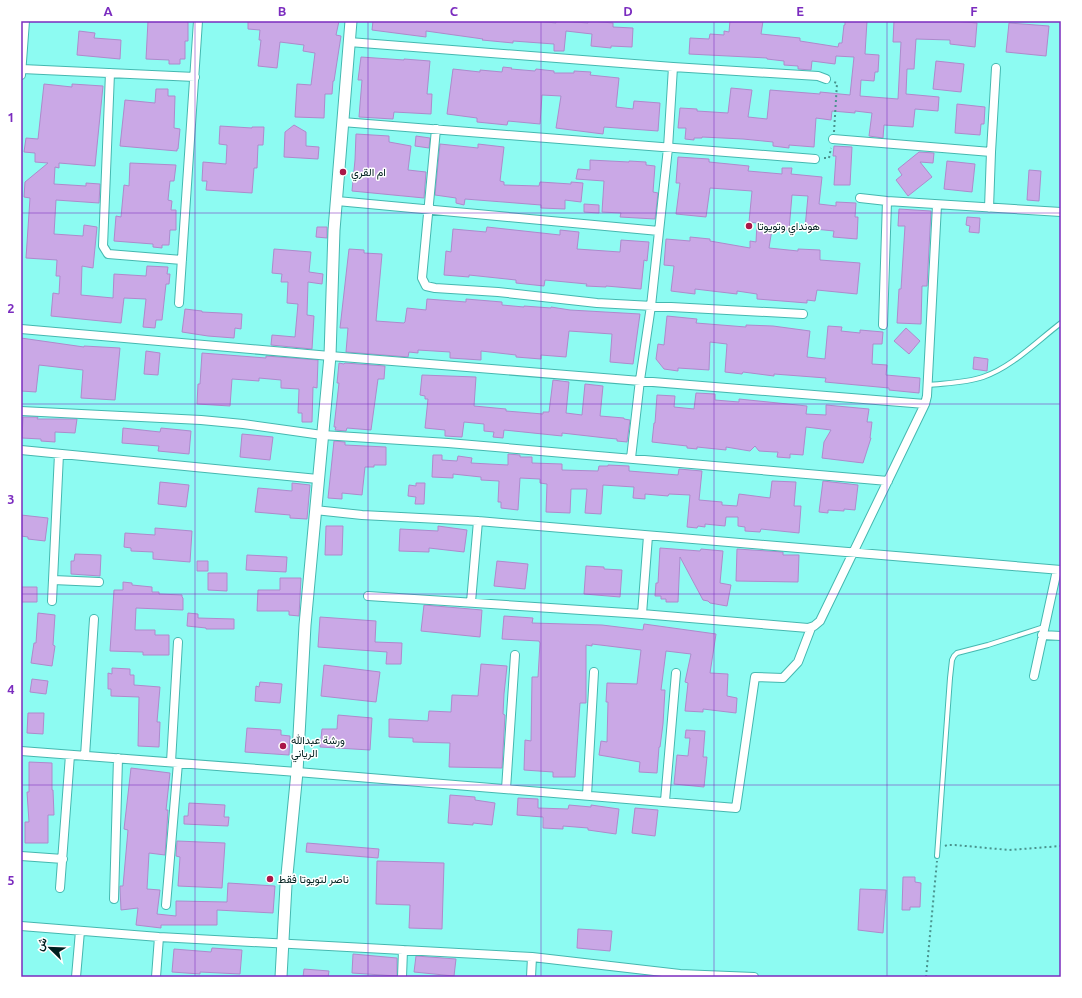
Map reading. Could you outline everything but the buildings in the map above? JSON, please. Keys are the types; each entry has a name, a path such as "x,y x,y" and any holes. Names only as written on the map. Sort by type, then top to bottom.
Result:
{"street":[{"path":"25,21 21,72 110,73 195,77"},
{"path":"179,303 198,21"},
{"path":"281,977 284,945 286,885 297,772 305,625 330,356 337,201 350,21"},
{"path":"349,42 673,67 818,76 826,79"},
{"path":"631,458 640,380 651,306 668,148 673,67"},
{"path":"989,208 996,68"},
{"path":"110,73 103,246 108,254 182,260"},
{"path":"342,122 815,159"},
{"path":"436,129 422,278 426,286 598,303 803,314"},
{"path":"833,139 991,152"},
{"path":"860,198 937,205 1061,212"},
{"path":"337,201 659,231"},
{"path":"883,325 887,201"},
{"path":"21,751 665,801 736,808 755,677 783,678 798,662 811,628 820,621 925,404 928,385 937,205"},
{"path":"21,329 330,356 925,404"},
{"path":"21,411 201,420 322,435 448,443 888,481"},
{"path":"21,450 318,479"},
{"path":"52,601 60,454"},
{"path":"315,510 362,515 478,521 1059,570 1043,631 1034,676"},
{"path":"471,602 478,521"},
{"path":"642,614 648,536"},
{"path":"53,580 99,582"},
{"path":"368,596 642,614 811,628"},
{"path":"85,756 94,619"},
{"path":"1043,631 1061,636"},
{"path":"166,905 174,762 178,642"},
{"path":"506,789 515,656"},
{"path":"587,795 594,672"},
{"path":"665,801 676,673"},
{"path":"60,888 70,755"},
{"path":"114,899 118,758"},
{"path":"21,856 63,859"},
{"path":"21,926 284,945 532,957 680,974 754,977"},
{"path":"76,977 80,931"},
{"path":"156,977 159,937"},
{"path":"402,977 403,950"},
{"path":"531,977 532,957"}],"lane":[{"path":"928,385 981,378 997,372 1061,323"},
{"path":"937,856 950,678 954,656 957,653 1043,631"}],"path":[{"path":"815,159 829,158 833,139 837,83 826,79"},
{"path":"926,977 937,856 940,849 947,845 1009,850 1061,846"}],"place":[{"name":"ام القري","path":"343,172"},
{"name":"هونداي وتويوتا","path":"749,226"},
{"name":"ورشة عبدالله الرياني","path":"283,746"},
{"name":"ناصر لتويوتا فقط","path":"270,879"}]}
